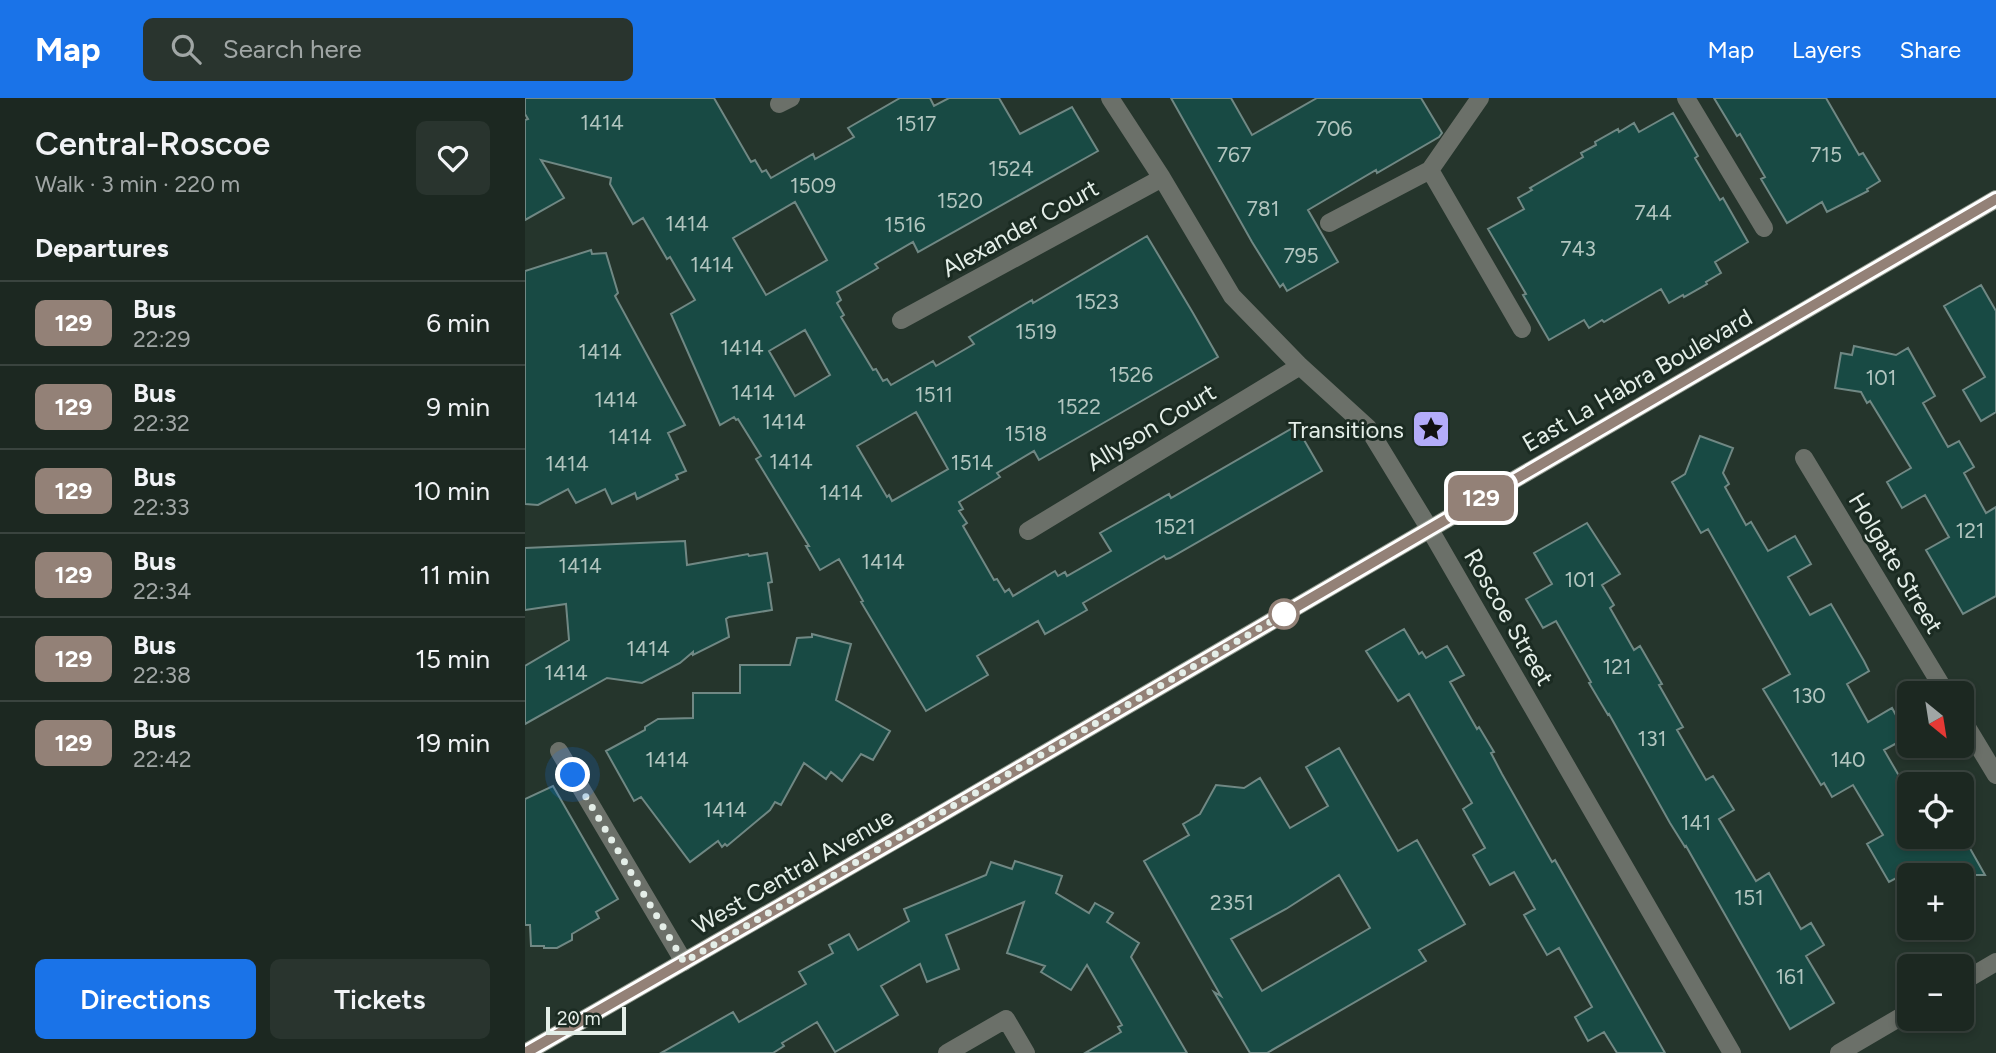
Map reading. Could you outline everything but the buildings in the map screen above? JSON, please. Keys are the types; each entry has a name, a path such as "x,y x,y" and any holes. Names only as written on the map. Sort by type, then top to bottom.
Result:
{"main road":[{"name":"East La Habra Boulevard","path":"1048,751 1996,199"},
{"name":"West Central Avenue","path":"525,1053 1048,751"}],"street":[{"name":"Roscoe Street","path":"1110,98 1162,178 1232,296 1300,366 1368,428 1429,528 1732,1053"},
{"path":"1329,223 1430,170 1480,98"},
{"path":"1686,98 1764,228"},
{"path":"1430,170 1522,329"},
{"name":"Alexander Court","path":"901,320 1162,178"},
{"name":"Allyson Court","path":"1028,531 1300,366"},
{"name":"Holgate Street","path":"1804,457 1939,681"},
{"path":"1974,739 1996,775"},
{"path":"559,751 684,962"},
{"path":"1974,975 1996,962"},
{"path":"947,1053 1006,1019 1025,1053"},
{"path":"1839,1053 1897,1019"}],"bus line":[{"name":"129","path":"525,1053 922,825 1996,199"}],"place":[{"name":"Transitions","path":"1431,429"}],"route":[{"path":"573,775 684,962 1284,614"}]}
